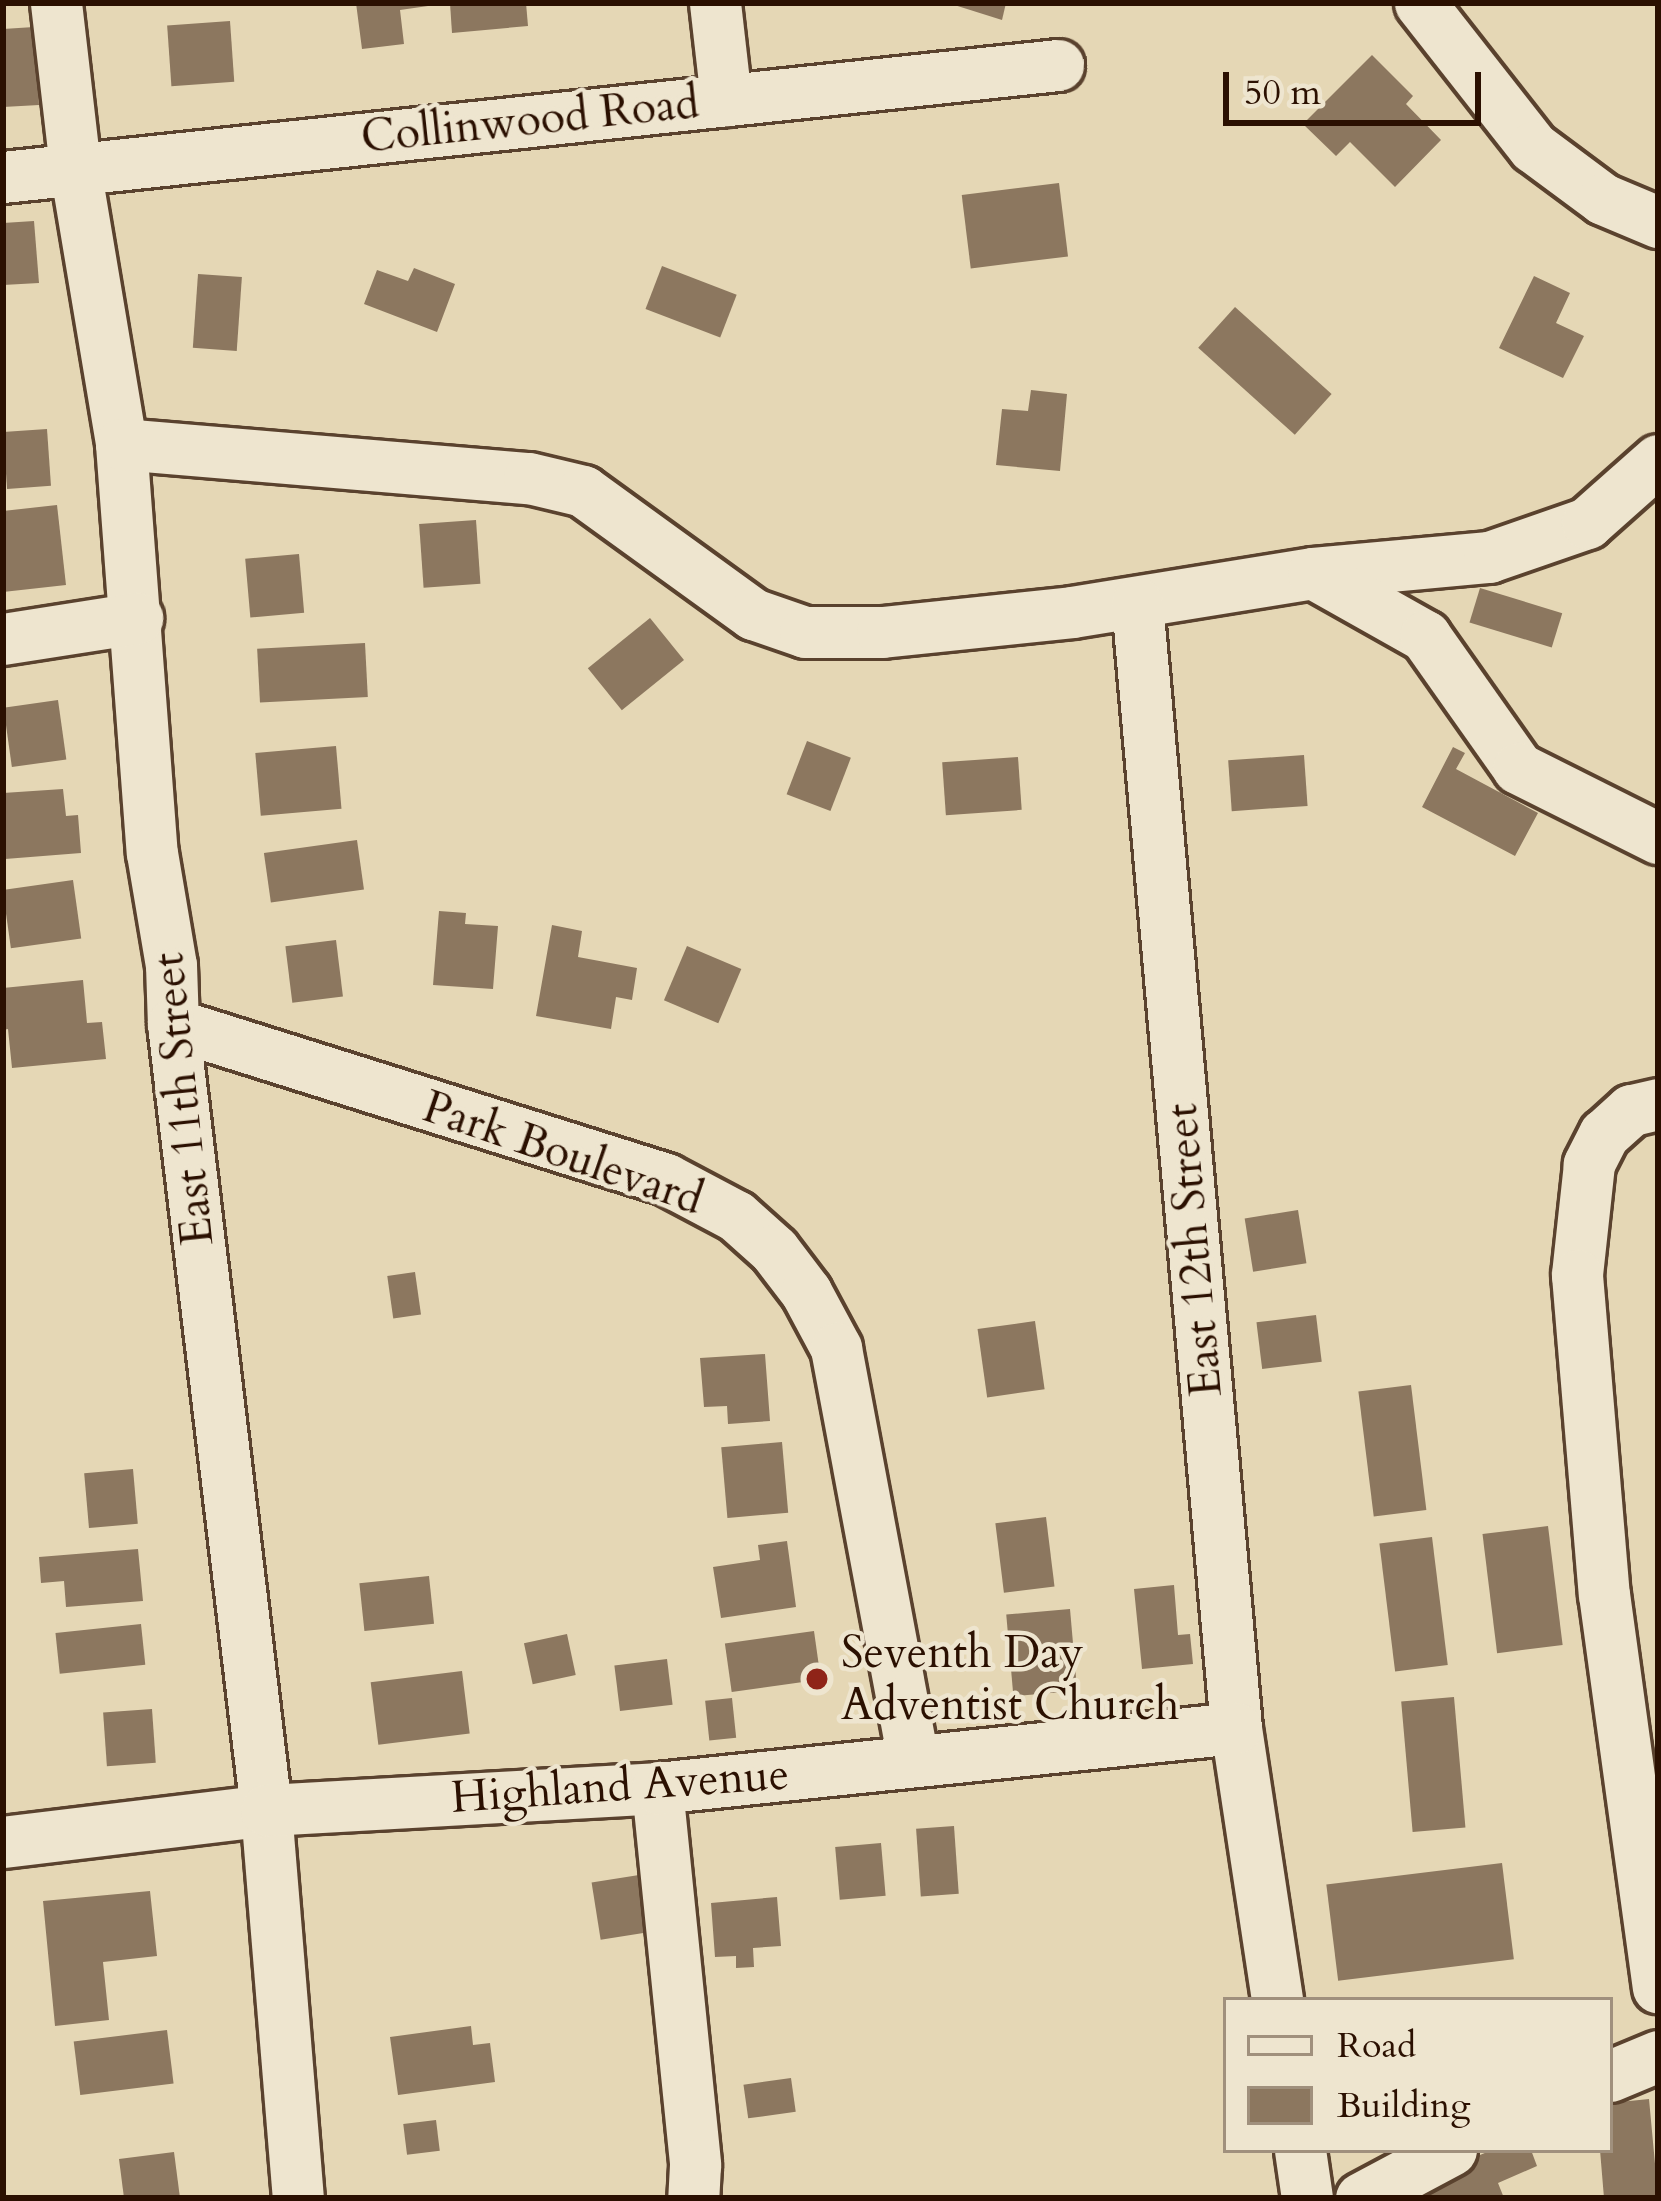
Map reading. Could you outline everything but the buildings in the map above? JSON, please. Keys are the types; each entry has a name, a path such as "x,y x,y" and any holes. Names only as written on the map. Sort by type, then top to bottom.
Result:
{"street":[{"name":"East 11th Street","path":"56,3 75,168 121,444 152,853 170,965 173,1024 266,1810 298,2198"},
{"path":"715,3 726,100"},
{"path":"1420,3 1533,147 1603,199 1658,222"},
{"name":"Collinwood Road","path":"3,177 1058,65"},
{"path":"121,444 529,478 583,491 753,614 806,632 882,632 1137,603 1312,573 1432,566 1546,542 1587,524 1658,460"},
{"path":"1312,573 1425,636 1518,768 1658,838"},
{"name":"East 12th Street","path":"1137,603 1236,1728 1277,1997"},
{"path":"3,639 137,618"},
{"name":"Park Boulevard","path":"173,1024 666,1179 736,1216 775,1250 836,1348 913,1760"},
{"path":"1658,1104 1631,1110 1604,1134 1589,1164 1576,1275 1604,1594 1658,1987"},
{"name":"Highland Avenue","path":"3,1842 266,1810 657,1788 1236,1728"},
{"path":"657,1788 695,2164 693,2198"},
{"path":"1613,2074 1658,2056"},
{"path":"1300,2153 1307,2198"},
{"path":"1361,2198 1444,2153"}],"place":[{"name":"Seventh Day Adventist Church","path":"817,1679"}]}
